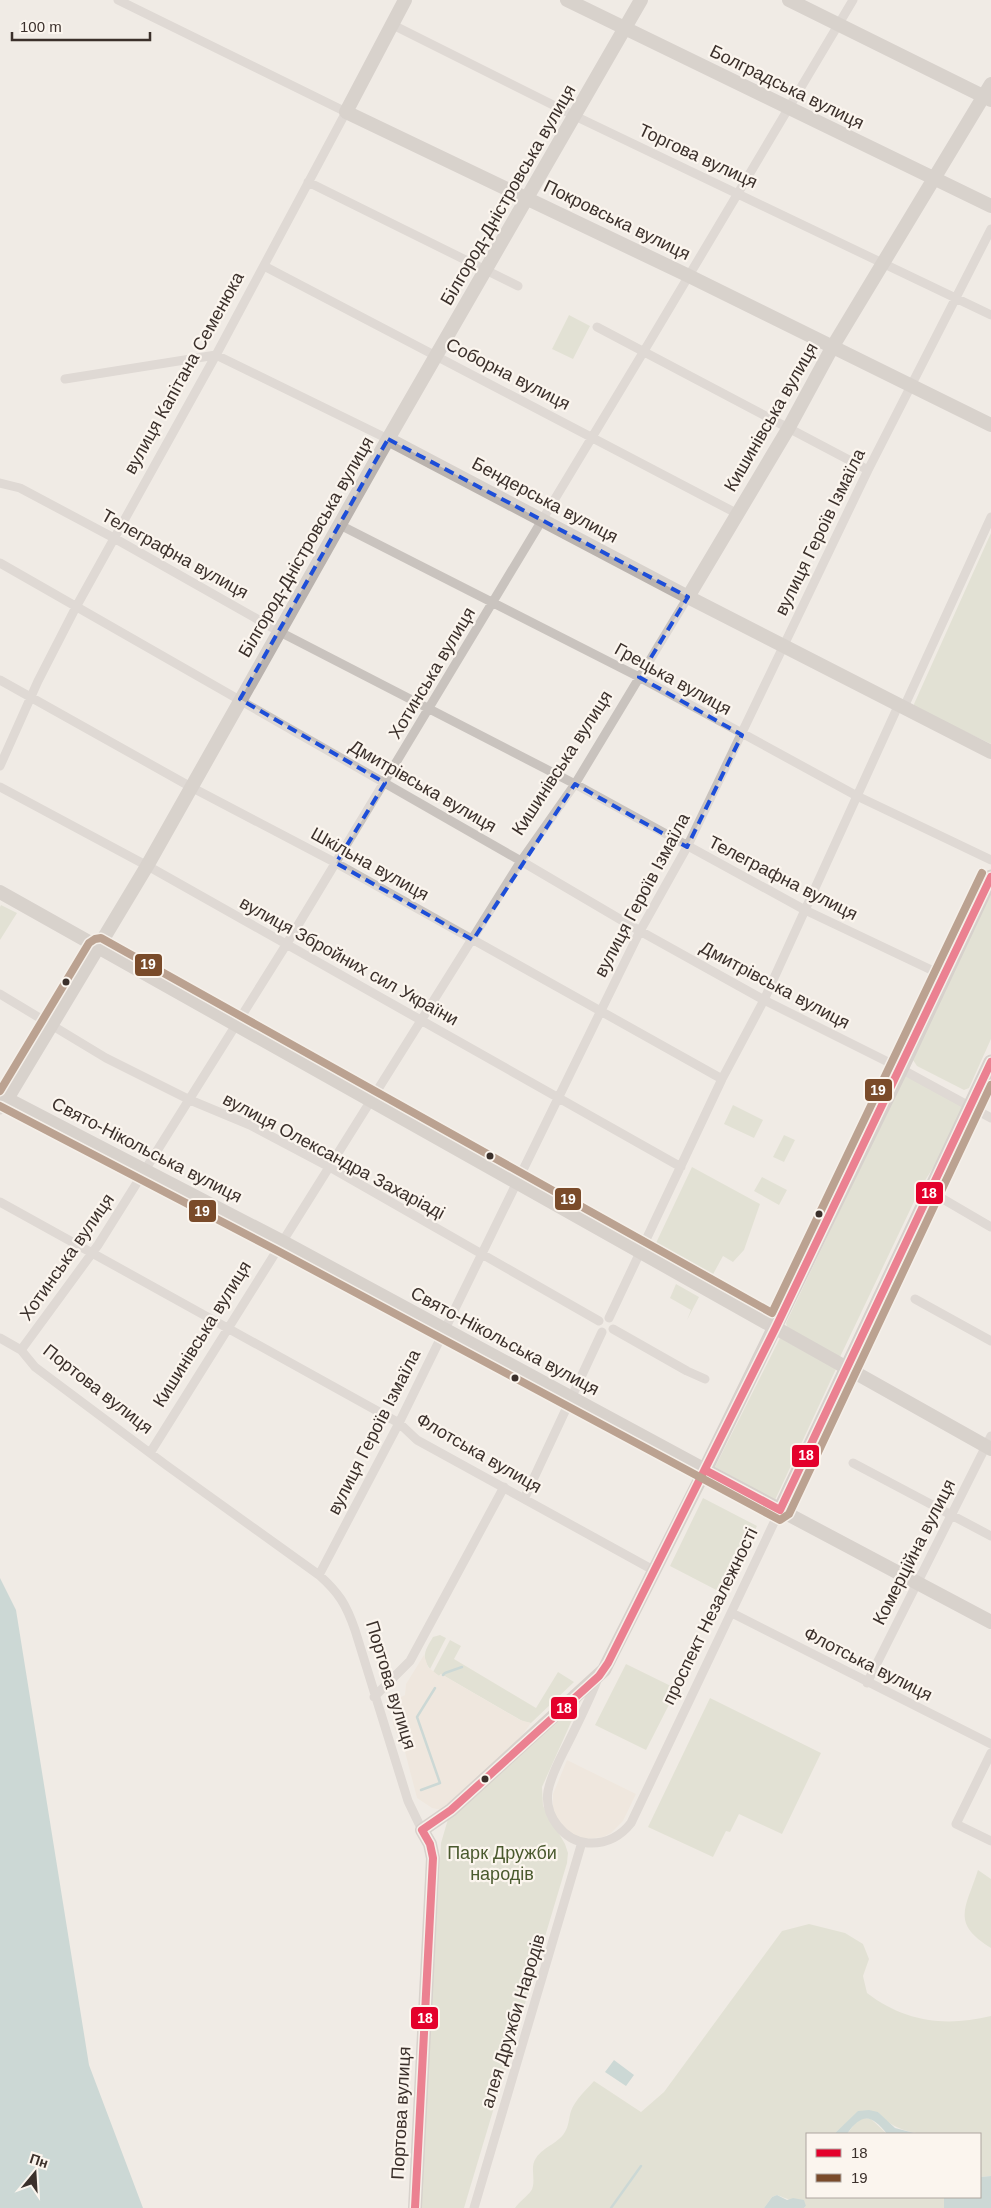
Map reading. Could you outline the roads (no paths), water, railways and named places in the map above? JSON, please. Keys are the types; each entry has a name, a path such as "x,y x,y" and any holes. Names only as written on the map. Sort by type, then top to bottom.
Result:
{"main road":[{"name":"вулиця Капітана Семенюка","path":"346,112 405,0"},
{"name":"Болградська вулиця","path":"567,0 991,206"},
{"name":"Білгород-Дністровська вулиця","path":"2,1101 52,1024 147,866 388,439 641,0"},
{"path":"789,0 987,98"},
{"name":"Кишинівська вулиця","path":"688,597 736,513 788,429 833,346 933,178 987,98 991,84"},
{"name":"Покровська вулиця","path":"346,112 527,197 912,384 991,425"},
{"name":"Бендерська вулиця","path":"388,439 688,597 991,752"},
{"path":"422,1830 451,1810 599,1676 608,1663 776,1327 991,878"},
{"path":"0,892 640,1252 989,1444"},
{"name":"проспект Незалежності","path":"780,1510 991,1062"},
{"name":"Свято-Нікольська вулиця","path":"2,1101 144,1170 283,1242 991,1622"},
{"name":"Портова вулиця","path":"415,2208 434,1858 430,1844 422,1830"}],"street":[{"name":"Покровська вулиця","path":"118,0 346,112"},
{"name":"Хотинська вулиця","path":"21,1350 93,1253 286,945 429,710 853,0"},
{"name":"Торгова вулиця","path":"392,25 575,116 991,315"},
{"name":"вулиця Капітана Семенюка","path":"0,766 30,698 76,607 216,355 346,112"},
{"path":"308,182 518,286"},
{"name":"вулиця Героїв Ізмаїла","path":"319,1575 398,1423 640,931 687,847 742,735 782,644 991,229"},
{"name":"Соборна вулиця","path":"264,266 736,513"},
{"path":"597,327 868,470"},
{"path":"65,378 216,355"},
{"name":"Бендерська вулиця","path":"216,355 388,439"},
{"name":"Телеграфна вулиця","path":"0,484 20,488 114,538 280,632 575,784 805,910 944,976"},
{"path":"705,1379 686,1372 613,1329 610,1318 722,1079 764,1000 857,796 902,706 991,517"},
{"name":"Грецька вулиця","path":"340,525 639,678 857,796 991,860"},
{"name":"Дмитрівська вулиця","path":"0,562 640,931 764,1000 901,1069 991,1118"},
{"name":"Кишинівська вулиця","path":"150,1453 521,861 575,784 688,597"},
{"name":"Шкільна вулиця","path":"0,680 191,787 336,863 722,1079"},
{"name":"вулиця Збройних сил України","path":"0,787 147,866 421,1022 559,1096 681,1167"},
{"name":"вулиця Олександра Захаріаді","path":"0,994 106,1058 190,1100 250,1125 330,1167 599,1321"},
{"path":"931,1192 991,1227"},
{"name":"Флотська вулиця","path":"0,1202 398,1423 417,1440 655,1571"},
{"path":"915,1299 991,1341"},
{"path":"524,1499 602,1332 599,1321 610,1318"},
{"path":"602,1332 613,1329"},
{"name":"Портова вулиця","path":"0,1338 21,1350 35,1366 150,1453 319,1575 337,1591 346,1606 408,1801 422,1830"},
{"name":"Комерційна вулиця","path":"867,1682 916,1582 989,1444"},
{"path":"853,1463 991,1536"},
{"path":"374,1697 410,1661 504,1488"},
{"name":"проспект Незалежності","path":"582,1842 599,1844 618,1837 631,1823 780,1510"},
{"name":"Флотська вулиця","path":"732,1613 991,1744"},
{"path":"582,1842 562,1832 553,1819 548,1792 557,1765 599,1676"},
{"path":"991,1753 956,1824 991,1841"},
{"name":"алея Дружби Народів","path":"474,2208 582,1842"}],"water":[{"path":"0,1578 16,1610 89,2065 143,2208 0,2208"},
{"path":"614,2060 634,2075 626,2086 605,2072"},
{"path":"869,2110 878,2112 895,2128 914,2133 886,2133 871,2120 862,2119 848,2133 835,2133 858,2111"},
{"path":"991,2176 991,2208 944,2208 944,2198 981,2198 981,2177"},
{"path":"777,2195 787,2200 793,2198 804,2200 806,2206 804,2208 764,2208 772,2197"}],"waterway":[{"path":"443,1675 462,1667"},
{"path":"421,1790 440,1783 417,1717 435,1688"},
{"path":"611,2208 641,2166"}],"park label":[{"name":"Парк Дружби народів","path":"502,1864"}]}
